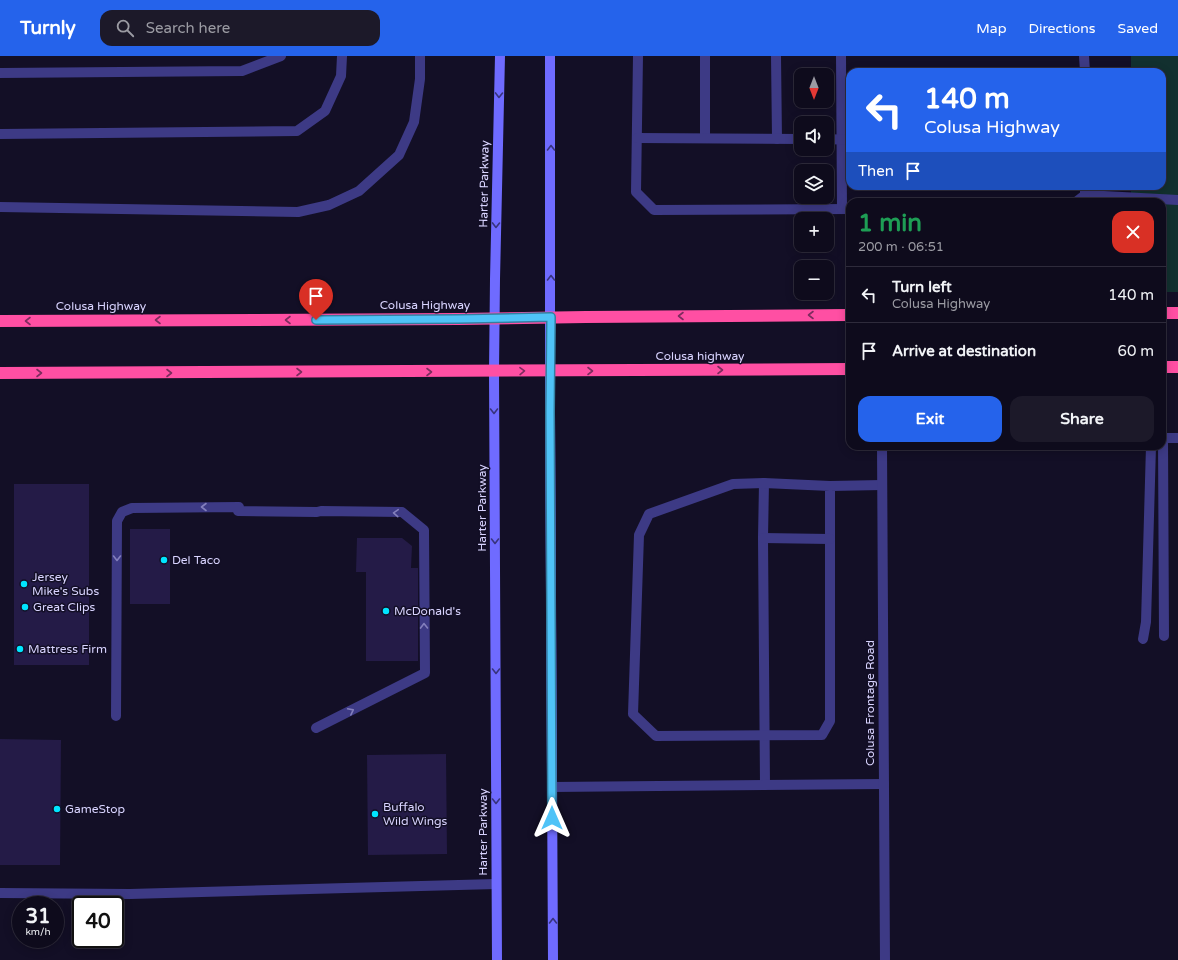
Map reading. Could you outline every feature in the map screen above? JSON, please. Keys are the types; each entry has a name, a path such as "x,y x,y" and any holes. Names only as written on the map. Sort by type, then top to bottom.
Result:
{"highway":[{"path":"1166,313 1178,313"},
{"name":"Colusa Highway","path":"0,321 846,315"},
{"path":"1166,367 1178,367"},
{"name":"Colusa highway","path":"550,371 846,369"},
{"path":"0,373 550,371"}],"street":[{"path":"0,73 242,71 281,56"},
{"path":"0,134 297,131 325,111 342,76 342,56"},
{"path":"0,207 298,212 329,206 359,190 399,155 414,122 420,78 420,56"},
{"name":"Harter Parkway","path":"497,960 494,318 500,56"},
{"path":"550,56 553,960"},
{"path":"638,56 636,192 654,210 846,209 846,140 841,56"},
{"path":"705,56 705,138"},
{"path":"776,56 777,139"},
{"path":"1084,56 1084,68"},
{"path":"636,138 794,139"},
{"path":"834,139 846,140"},
{"path":"1085,191 1157,198"},
{"path":"1166,199 1178,200"},
{"path":"1166,438 1178,438"},
{"name":"Colusa Frontage Road","path":"882,450 885,960"},
{"path":"1144,638 1146,622 1151,450"},
{"path":"1162,450 1164,636"},
{"path":"764,483 765,785"},
{"path":"830,486 830,721 822,735 656,736 633,714 639,535 649,514 733,484 764,483 830,486 882,485"},
{"path":"116,716 117,521 122,512 132,508 239,507 238,511 402,512 424,530 425,673 316,728"},
{"path":"763,538 830,539"},
{"path":"552,787 884,784"},
{"path":"0,893 130,894 496,884"}],"green space":[{"path":"1131,56 1178,56 1178,292 1166,292 1166,198 1131,198 1131,190 1166,190 1166,68 1131,68"}],"building":[{"path":"14,484 89,484 89,665 14,665"},
{"path":"130,529 170,529 170,604 130,604"},
{"path":"357,538 402,538 412,546 411,568 418,568 418,661 366,661 366,572 356,572"},
{"path":"0,739 61,740 60,865 0,865"},
{"path":"446,754 447,854 368,855 367,755"}],"place":[{"name":"Del Taco","path":"164,560"},
{"name":"Jersey Mike's Subs","path":"24,584"},
{"name":"Great Clips","path":"25,607"},
{"name":"McDonald's","path":"386,611"},
{"name":"Mattress Firm","path":"20,649"},
{"name":"GameStop","path":"57,809"},
{"name":"Buffalo Wild Wings","path":"375,814"}],"route":[{"path":"316,320 551,317 552,818"}]}
